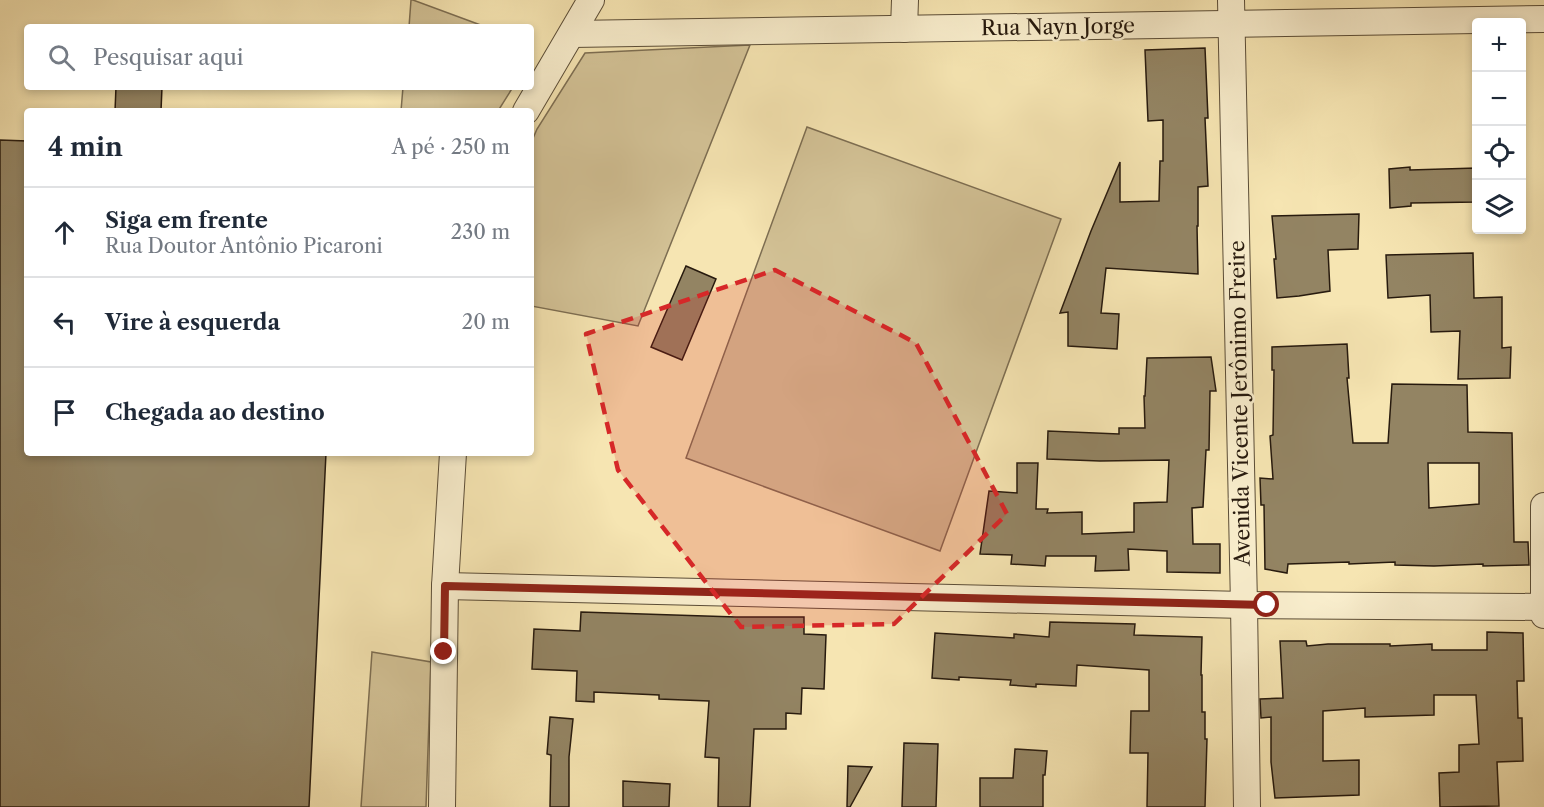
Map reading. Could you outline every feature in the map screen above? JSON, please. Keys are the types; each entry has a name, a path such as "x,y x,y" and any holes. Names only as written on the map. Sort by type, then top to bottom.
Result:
{"street":[{"path":"528,108 591,0"},
{"path":"904,29 905,0"},
{"name":"Rua Nayn Jorge","path":"572,34 904,29 1231,12 1427,10 1544,19"},
{"name":"Avenida Vicente Jerônimo Freire","path":"1231,12 1247,807"},
{"path":"442,807 445,586 453,456"},
{"path":"1544,506 1544,615"},
{"path":"445,586 1244,605 1544,607"}],"highlighted area":[{"path":"775,270 916,343 1007,514 894,624 741,627 618,470 586,334"}],"shaded area":[{"path":"411,0 413,0 478,24 409,24"},
{"path":"750,45 638,326 534,307 534,136 585,53"},
{"path":"403,90 511,90 500,108 401,108"},
{"path":"807,127 1061,219 940,551 686,458"},
{"path":"372,652 431,662 426,807 361,807"}],"building":[{"path":"1205,48 1208,186 1198,187 1198,274 1106,268 1101,313 1119,314 1117,349 1068,346 1068,312 1060,313 1120,162 1120,202 1159,201 1160,161 1163,161 1163,120 1148,121 1145,50"},
{"path":"116,90 162,90 161,108 115,108"},
{"path":"0,140 24,141 24,456 326,456 309,807 0,807"},
{"path":"1472,168 1472,202 1411,203 1411,206 1390,208 1389,169"},
{"path":"1359,214 1358,249 1328,250 1330,291 1277,298 1272,216"},
{"path":"1473,253 1474,298 1502,297 1502,348 1511,347 1510,378 1458,379 1460,331 1431,332 1430,295 1388,298 1386,255"},
{"path":"686,266 716,279 682,360 651,347"},
{"path":"1347,344 1349,378 1347,378 1353,443 1388,443 1392,384 1467,385 1468,432 1512,433 1514,542 1528,542 1529,565 1434,566 1395,565 1395,562 1349,564 1349,562 1288,564 1287,573 1265,569 1264,505 1261,505 1260,478 1273,479 1270,436 1273,435 1272,347","holes":["1428,463 1479,463 1479,504 1429,508"]},
{"path":"1211,357 1216,391 1210,391 1209,450 1206,450 1203,507 1192,508 1193,544 1220,544 1220,573 1167,572 1167,551 1128,549 1129,570 1095,571 1096,556 1046,556 1045,566 1011,564 1012,555 980,554 989,491 1017,493 1017,463 1038,463 1036,509 1048,509 1047,513 1082,512 1082,534 1134,532 1134,503 1167,502 1169,460 1047,459 1048,431 1119,434 1119,428 1145,428 1144,396 1147,358"},
{"path":"581,612 804,617 804,634 826,635 824,689 802,688 801,714 786,713 786,729 754,729 750,807 718,807 719,758 705,757 709,701 659,699 659,695 594,692 594,702 576,701 577,671 532,669 534,629 580,631"},
{"path":"1050,622 1135,624 1134,635 1202,637 1202,712 1205,712 1205,739 1207,739 1205,807 1147,807 1148,753 1130,753 1131,711 1149,711 1149,670 1077,665 1076,686 1036,684 1036,687 1010,685 1011,680 932,678 935,633 1014,638 1014,634 1049,637"},
{"path":"1487,632 1523,633 1524,681 1517,681 1518,718 1522,718 1523,761 1497,762 1499,806 1440,807 1439,773 1459,772 1459,745 1479,744 1476,695 1434,695 1434,715 1365,717 1365,708 1323,711 1323,761 1359,760 1359,795 1275,798 1271,762 1271,717 1261,718 1260,699 1283,698 1280,641 1306,641 1307,646 1432,644 1432,650 1487,650"},
{"path":"550,717 573,719 569,757 569,807 550,807 551,755 547,754"},
{"path":"904,743 938,744 936,807 902,807"},
{"path":"1015,749 1047,751 1045,775 1043,775 1043,807 980,807 980,778 1013,778"},
{"path":"848,766 872,767 850,807 847,807"},
{"path":"623,781 670,784 669,807 623,807"}],"route":[{"path":"444,652 445,586 1267,605"}]}
